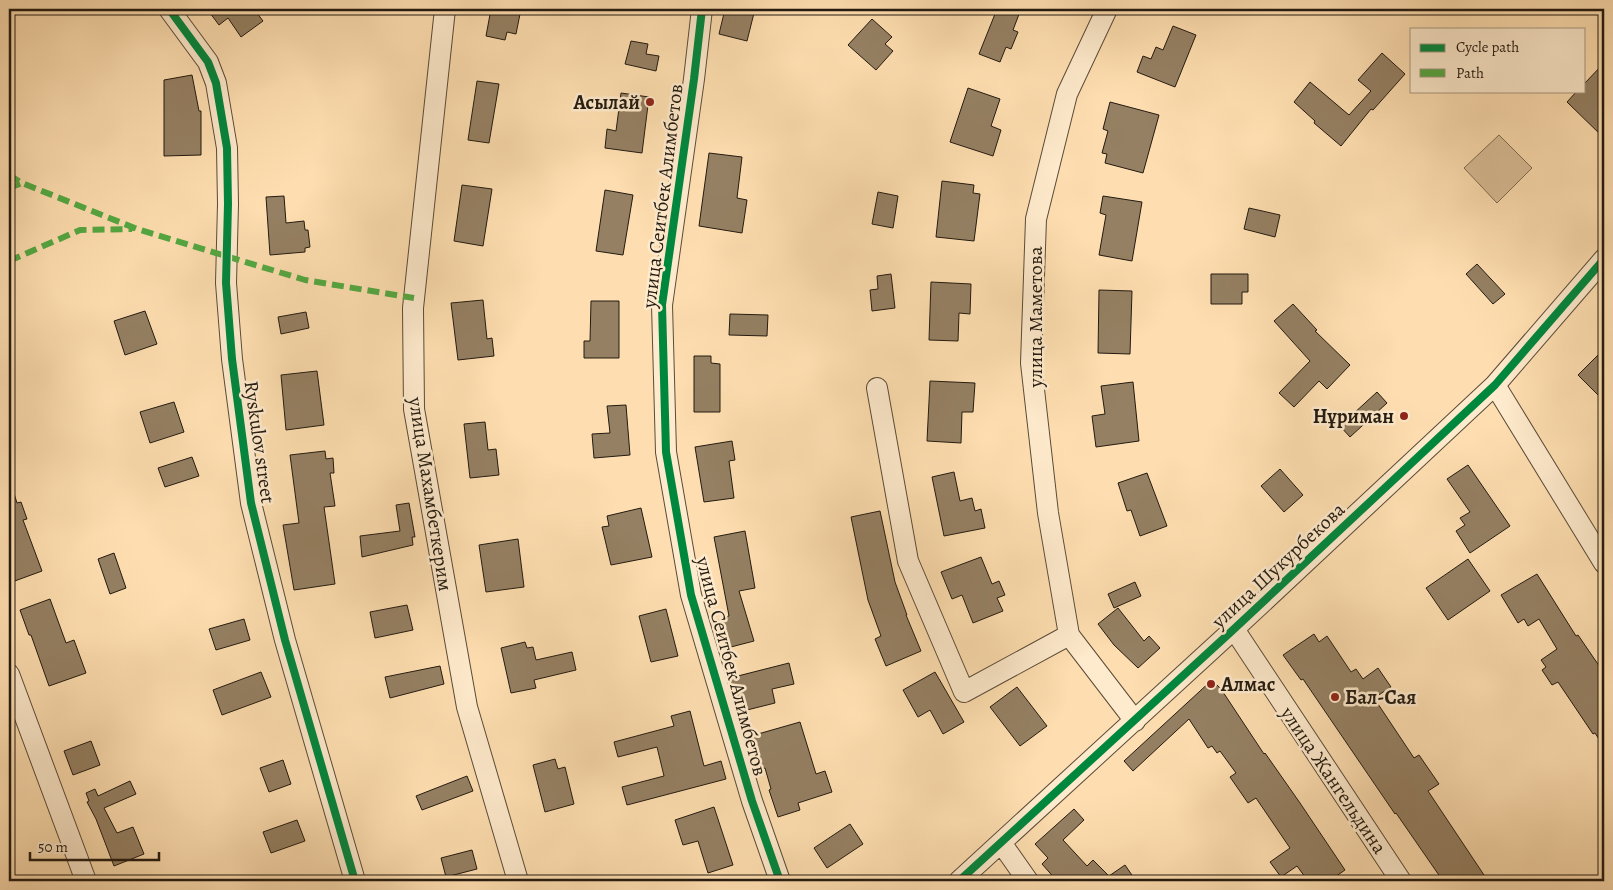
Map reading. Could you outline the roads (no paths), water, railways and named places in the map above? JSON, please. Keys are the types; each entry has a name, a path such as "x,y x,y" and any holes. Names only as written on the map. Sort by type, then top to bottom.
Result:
{"street":[{"name":"Ryskulov street","path":"169,9 208,62 216,83 227,148 226,283 232,359 251,503 285,640 355,881"},
{"name":"улица Махамбеткерим","path":"445,9 413,308 414,409 467,707 518,881"},
{"name":"улица Сеитбек Алимбетов","path":"702,9 694,80 662,305 666,452 691,595 752,801 780,881"},
{"name":"улица Маметова","path":"1107,9 1068,94 1036,220 1032,363 1048,513 1069,635 1135,721"},
{"name":"улица Шукурбекова","path":"959,881 1002,844 1135,721 1495,385 1604,259"},
{"path":"1495,385 1604,563"},
{"path":"877,388 908,561 964,692 1069,635"},
{"name":"улица Жангельдина","path":"1234,629 1401,881"},
{"path":"9,674 86,881"},
{"path":"1002,844 1028,881"}],"place":[{"name":"Асылай","path":"650,102"},
{"name":"Нұриман","path":"1404,416"},
{"name":"Алмас","path":"1211,684"},
{"name":"Бал-Сая","path":"1335,697"}]}
